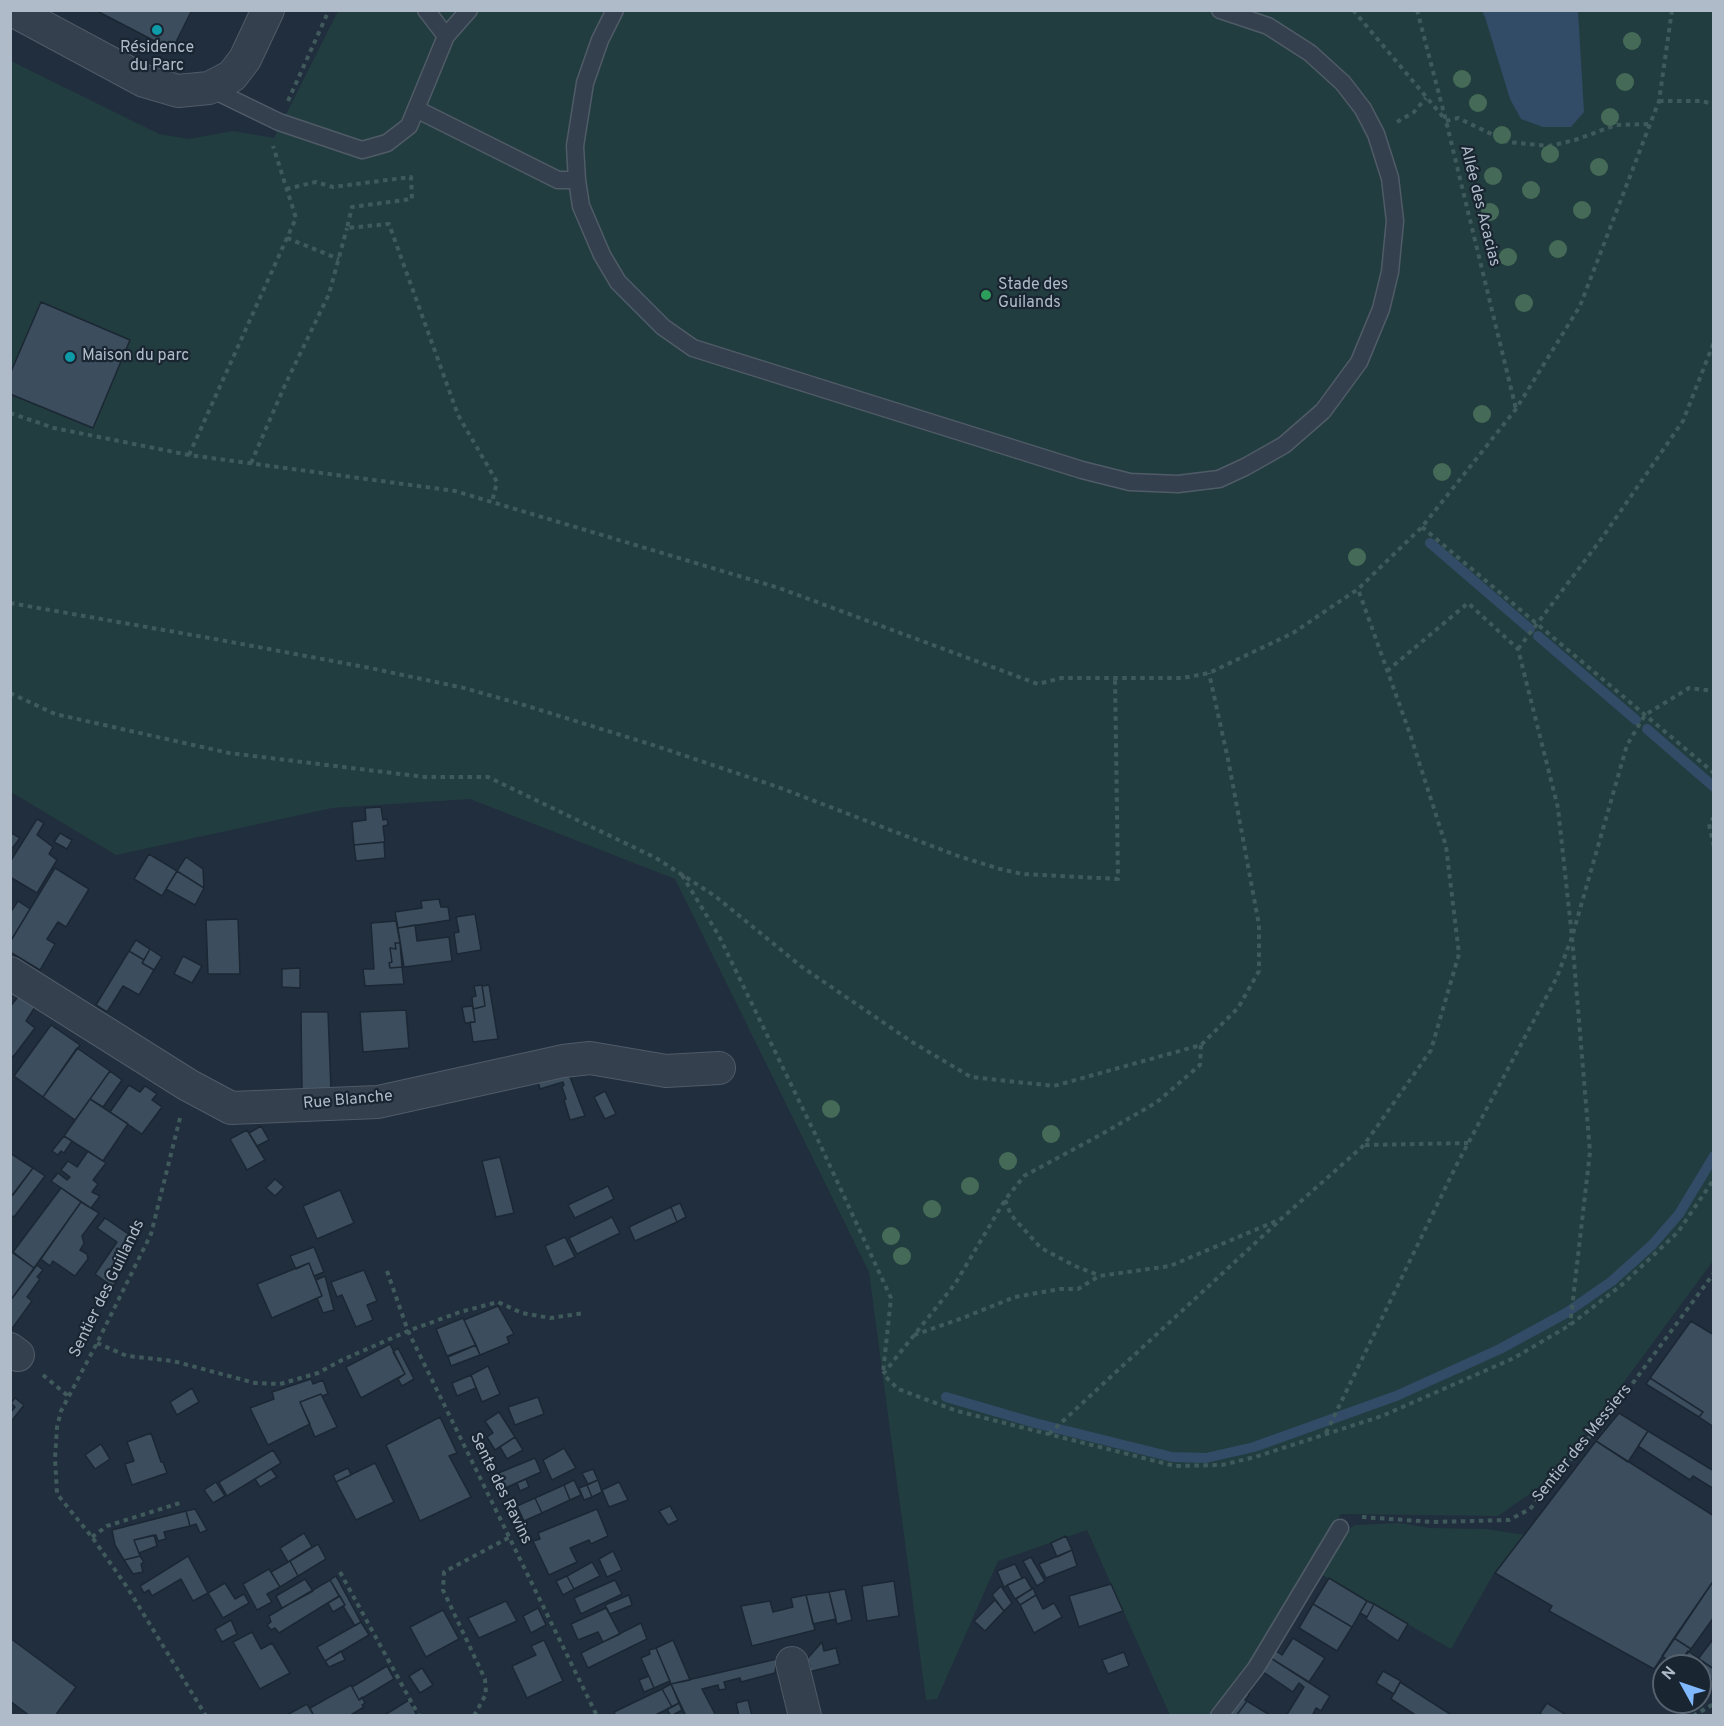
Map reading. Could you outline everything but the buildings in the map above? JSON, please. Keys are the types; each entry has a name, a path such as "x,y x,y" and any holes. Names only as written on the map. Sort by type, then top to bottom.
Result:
{"street":[{"path":"12,10 144,81 178,91 209,88 232,76 245,59 268,10"},
{"name":"Rue Blanche","path":"10,973 188,1085 231,1108 378,1102 563,1061 590,1058 666,1071 720,1068"},
{"path":"792,1663 805,1716"}],"lane":[{"path":"426,10 446,36"},
{"path":"209,88 279,122 362,150 387,143 409,126 446,36 470,10"},
{"path":"615,10 600,40 585,83 575,146 577,180 581,206 602,255 618,282 663,327 693,348 1082,470 1130,482 1178,484 1219,479 1284,444 1323,411 1359,362 1381,309 1390,272 1395,221 1390,178 1376,134 1363,109 1343,83 1310,53 1268,26 1220,10"},
{"path":"416,110 558,180 577,180"},
{"path":"1219,1716 1256,1668 1340,1528"}],"path":[{"path":"189,455 296,218 271,140 329,10"},
{"path":"1353,10 1446,121 1458,118 1508,142 1549,146 1575,140 1616,125 1650,124"},
{"name":"Allée des Acacias","path":"1417,10 1516,409"},
{"path":"10,413 54,428 189,455 455,491 779,588 1038,684 1061,678 1183,678 1209,673 1293,633 1358,589 1422,527 1516,409 1580,306 1659,101 1672,10"},
{"path":"1376,134 1414,112 1426,98"},
{"path":"1659,101 1701,101 1713,104"},
{"path":"251,463 285,385 329,294 352,207 412,199 411,177 333,187 316,182 286,189"},
{"path":"347,228 389,224 458,415 497,482 492,502"},
{"path":"287,238 339,259"},
{"path":"1518,649 1602,538 1683,421 1713,342"},
{"path":"1422,527 1713,773"},
{"path":"1048,1434 1364,1145 1431,1050 1459,954 1446,846 1410,734 1358,589"},
{"path":"10,603 337,662 474,691 656,746 778,787 958,856 1022,874 1118,879 1115,677"},
{"path":"1387,670 1468,603 1518,649 1558,808 1572,937 1590,1152 1570,1325"},
{"path":"10,693 55,714 229,753 425,777 488,777 656,858 715,896 802,967 912,1042 971,1077 1054,1086 1201,1045 1239,1008 1259,971 1258,925 1229,764 1209,673"},
{"path":"1326,1434 1468,1143 1557,977 1572,937 1627,745 1644,715 1689,688 1713,691"},
{"path":"1713,817 1709,824 1713,847"},
{"path":"681,874 719,936 818,1140 891,1298 883,1374"},
{"path":"883,1374 955,1284 1005,1200 1024,1176 1157,1102 1200,1065 1201,1045"},
{"name":"Sentier des Guillands","path":"188,1085 152,1234 61,1411 57,1427 55,1458 57,1494 92,1537 127,1587 206,1716"},
{"path":"1364,1145 1468,1143"},
{"path":"883,1374 898,1389 957,1411 1175,1466 1222,1465 1255,1457 1382,1416 1514,1358 1570,1325 1624,1283 1678,1233 1713,1179"},
{"path":"1005,1200 1011,1215 1041,1248 1099,1276"},
{"path":"913,1335 1015,1297 1060,1289 1078,1289 1099,1276 1170,1266 1281,1219"},
{"name":"Sente des Ravins","path":"387,1271 408,1331 597,1716"},
{"name":"Sentier des Messiers","path":"1340,1528 1359,1517 1433,1522 1509,1521 1530,1509 1623,1395 1713,1273"},
{"path":"97,1342 127,1356 173,1361 255,1383 280,1384 318,1374 342,1360 408,1331 460,1312 498,1302 522,1313 550,1318 585,1312"},
{"path":"92,1537 107,1526 183,1502"},
{"path":"474,1716 486,1694 485,1678 443,1590 444,1572 510,1537"},
{"path":"340,1572 419,1716"},
{"path":"1693,1716 1713,1704"}],"green space":[{"path":"338,11 1713,11 1713,1261 1554,1477 1498,1516 1341,1514 1252,1661 1208,1715 1170,1715 1087,1530 998,1561 937,1699 926,1700 869,1272 675,879 470,799 332,808 116,855 11,792 11,61 159,134 189,139 233,131 274,138"},
{"path":"1400,1523 1429,1528 1486,1529 1525,1535 1494,1573 1451,1649 1319,1573 1343,1534 1355,1525"}],"water":[{"path":"1482,11 1578,11 1584,112 1571,127 1543,127 1521,119 1510,99"}],"waterway":[{"path":"1430,543 1530,629"},
{"path":"1538,636 1636,720"},
{"path":"1647,729 1714,787"},
{"path":"946,1397 1035,1423 1172,1457 1206,1458 1254,1447 1396,1396 1500,1349 1566,1313 1612,1281 1652,1245 1679,1214 1714,1156"}],"place":[{"name":"Résidence du Parc","path":"157,30"},
{"name":"Stade des Guilands","path":"986,295"},
{"name":"Maison du parc","path":"70,357"}]}
